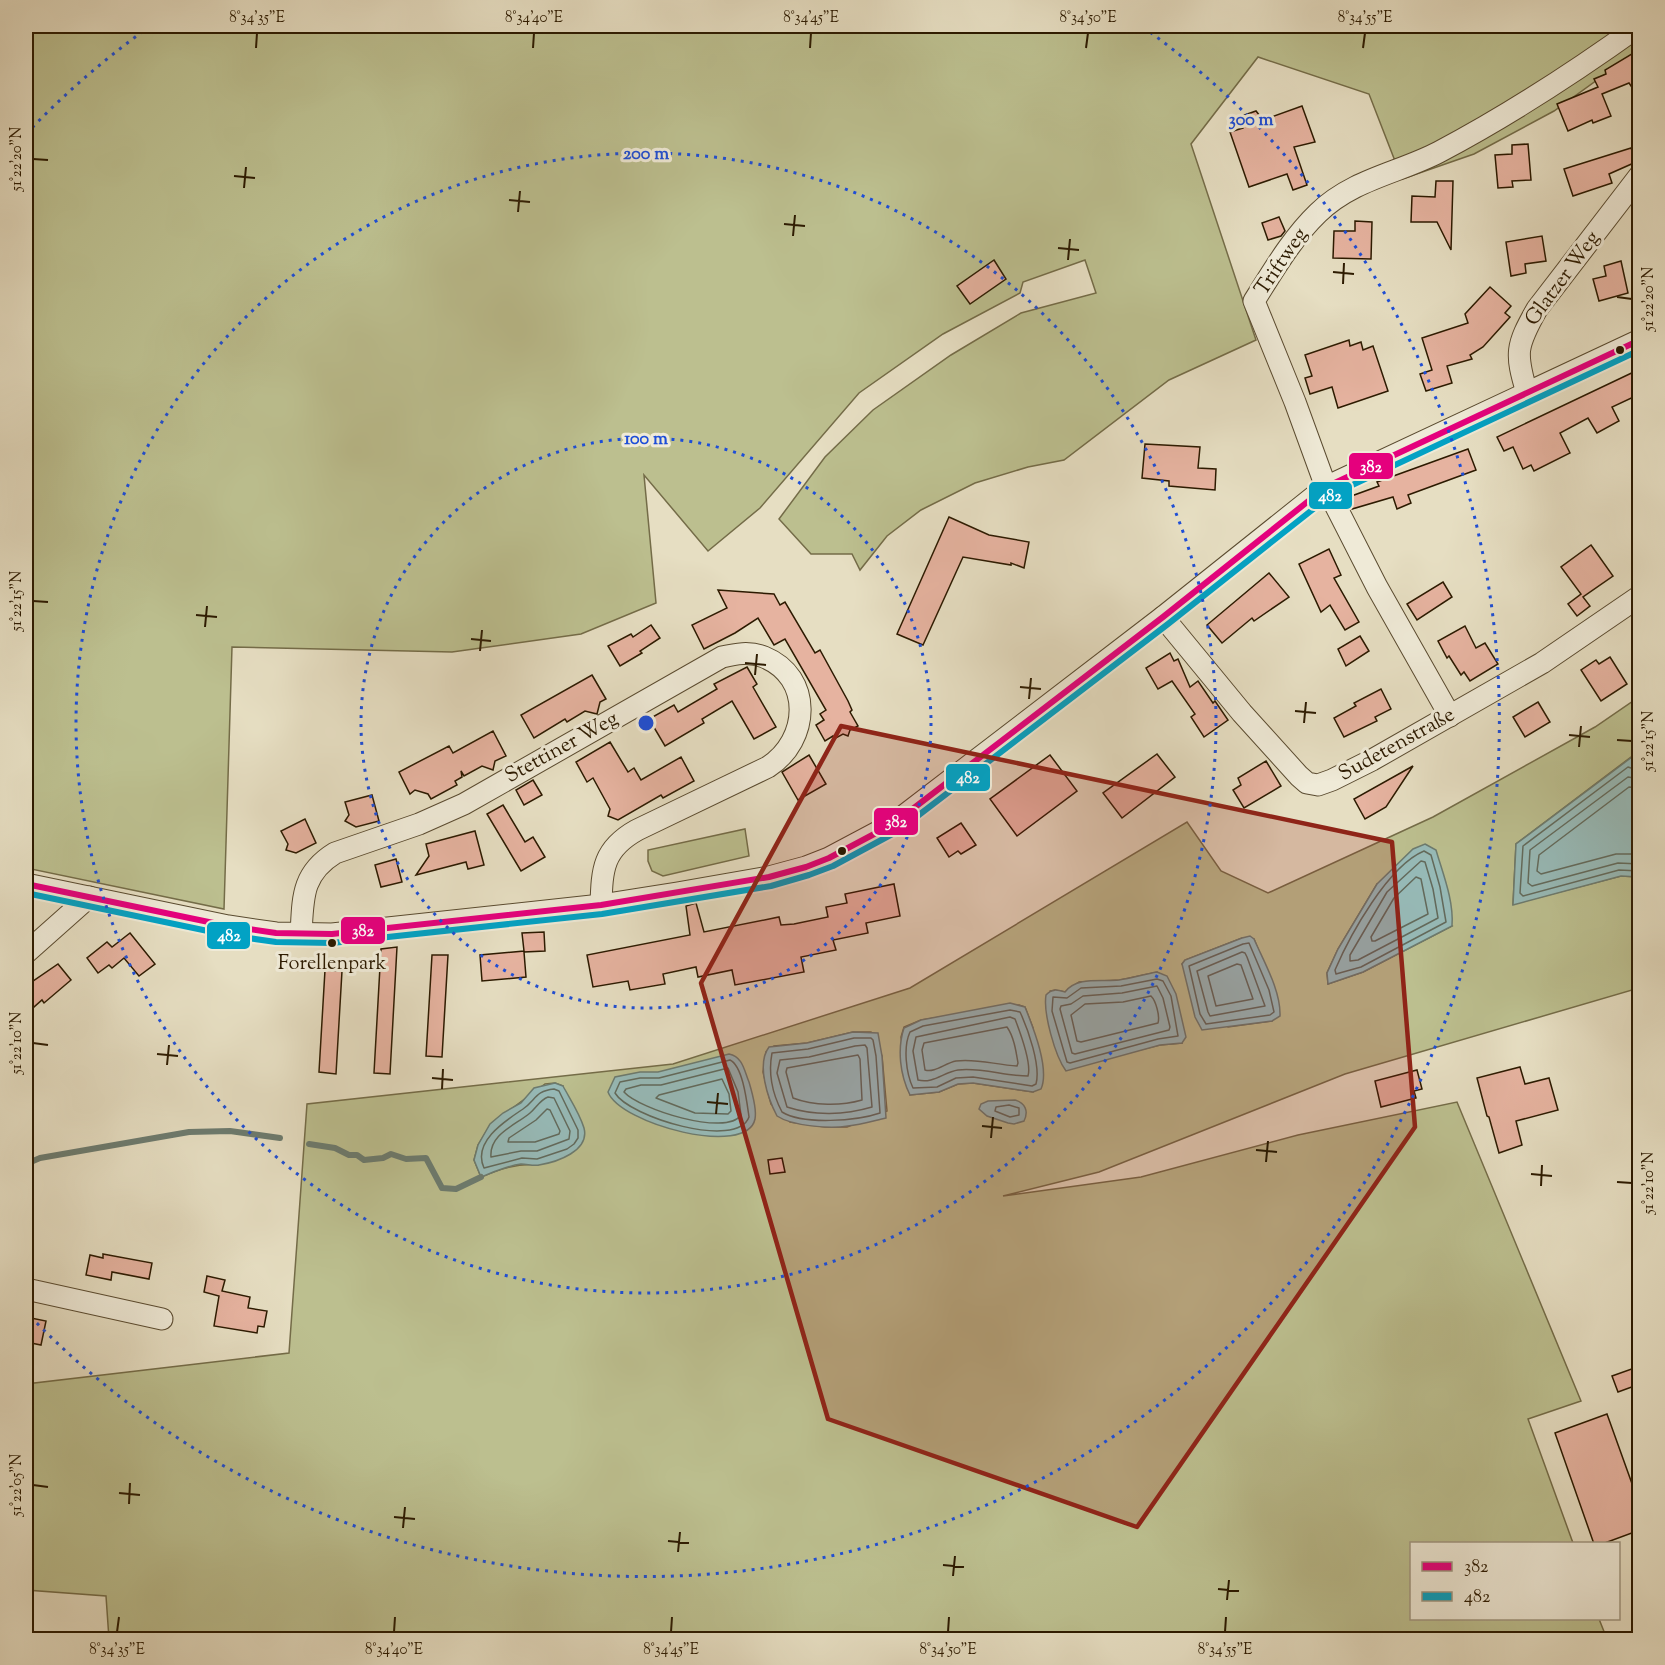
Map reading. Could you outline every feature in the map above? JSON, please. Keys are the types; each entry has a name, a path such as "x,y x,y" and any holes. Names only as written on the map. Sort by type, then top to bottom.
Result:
{"street":[{"name":"Triftweg","path":"1450,716 1377,587 1326,487 1254,301 1307,225 1332,201 1359,185 1436,154 1511,112 1561,81 1639,26"},
{"name":"Glatzer Weg","path":"1527,393 1518,356 1519,344 1524,332 1537,309 1640,175"},
{"path":"26,884 228,926 301,935 332,934 601,904 746,882 788,873 829,858 893,824 1163,617 1326,487 1640,340"},
{"name":"Sudetenstraße","path":"1163,617 1242,713 1307,783 1318,784 1332,780 1542,663 1640,596"},
{"name":"Stettiner Weg","path":"301,935 303,901 308,882 324,860 335,853 419,824 464,804 722,657 745,653 755,654 773,662 788,676 798,695 799,725 792,744 768,767 637,830 617,843 605,862 601,904"},
{"path":"26,953 89,897"},
{"path":"26,1289 162,1319"}],"highlighted area":[{"path":"841,726 1392,842 1415,1127 1137,1527 828,1419 701,983"}],"green space":[{"path":"26,26 1639,26 1640,49 1554,111 1474,154 1402,179 1369,94 1258,57 1191,144 1256,340 1169,380 1064,460 1028,467 975,483 921,510 887,536 860,570 852,554 811,554 779,519 825,457 873,410 951,355 1021,313 1096,293 1085,260 1023,282 1020,293 943,334 859,393 760,508 708,551 644,475 656,603 581,634 452,652 232,647 224,909 26,868"},
{"path":"1639,697 1639,769 1631,757 1516,844 1513,904 1621,876 1639,877 1639,988 1345,1074 1099,1172 1003,1196 1141,1177 1298,1135 1457,1102 1581,1401 1528,1419 1573,1542 1410,1542 1410,1620 1599,1620 1607,1639 109,1639 106,1596 26,1590 26,1384 289,1353 307,1104 673,1064 910,988 1187,822 1221,871 1268,893 1433,817 1595,727","holes":["1377,884 1452,926 1363,972 1328,984 1327,973 1338,949","1242,938 1254,939 1274,988 1272,1021 1228,1027 1182,964 1185,960","1157,972 1182,1043 1160,1045 1095,1061 1058,1055 1049,1022 1050,991 1065,992 1079,982 1120,980","1019,1005 1025,1007 1033,1028 1033,1092 973,1083 958,1084 939,1092 910,1095 901,1037 904,1027 921,1020","853,1032 871,1032 882,1056 887,1111 847,1127 825,1127 790,1122 771,1104 763,1072 766,1052 774,1046 807,1043","555,1083 563,1086 538,1165 509,1167 481,1177 474,1160 478,1145 491,1124 545,1084"]},
{"path":"745,829 749,856 663,876 652,871 648,861 648,850"}],"water":[{"path":"1632,757 1639,769 1639,877 1621,876 1513,905 1516,844"},
{"path":"1425,844 1436,850 1450,897 1452,926 1363,972 1328,984 1327,973 1338,949 1377,884 1413,849"},
{"path":"1250,936 1254,939 1271,977 1278,997 1280,1016 1272,1021 1202,1030 1195,1017 1182,964 1185,960"},
{"path":"1157,972 1167,976 1176,994 1186,1037 1182,1043 1160,1045 1066,1071 1051,1034 1046,1012 1046,995 1053,990 1065,992 1070,987 1083,982 1119,980"},
{"path":"1010,1003 1025,1007 1032,1025 1042,1060 1041,1089 1033,1092 973,1083 958,1084 939,1092 910,1095 901,1062 904,1028 921,1020"},
{"path":"853,1032 878,1033 882,1056 886,1118 857,1125 831,1127 801,1124 777,1116 767,1091 763,1072 765,1054 769,1047 807,1043"},
{"path":"729,1054 740,1061 744,1069 755,1106 755,1119 747,1130 730,1136 708,1136 658,1125 617,1104 608,1092 615,1077 640,1072 658,1072"},
{"path":"555,1083 563,1086 580,1117 585,1136 582,1143 563,1158 537,1165 516,1165 481,1177 474,1160 478,1145 490,1124 503,1113 521,1103 534,1088"},
{"path":"1015,1100 1024,1105 1026,1114 1024,1121 1014,1124 987,1116 979,1109 981,1104 988,1101"}],"building":[{"path":"1640,49 1640,99 1629,83 1602,94 1611,116 1593,123 1592,120 1568,131 1557,104 1598,87 1594,79 1606,74 1605,70"},
{"path":"1302,106 1315,142 1294,147 1307,185 1293,190 1287,174 1249,187 1230,132 1243,128 1239,117 1256,111 1263,120"},
{"path":"1528,144 1531,180 1512,181 1513,187 1498,188 1495,155 1512,154 1512,145"},
{"path":"1631,148 1636,162 1609,174 1612,183 1573,196 1564,169"},
{"path":"1436,181 1453,181 1451,250 1437,222 1411,222 1412,196 1435,197"},
{"path":"1279,217 1285,231 1281,236 1268,240 1262,223"},
{"path":"1355,221 1372,222 1371,259 1333,258 1334,231 1355,231"},
{"path":"1542,236 1546,261 1525,264 1526,273 1511,276 1506,242"},
{"path":"994,260 1006,279 970,304 957,286"},
{"path":"1621,261 1628,293 1599,301 1593,279 1606,276 1604,266"},
{"path":"1490,287 1511,306 1505,313 1510,317 1483,347 1470,355 1472,359 1447,366 1452,383 1426,391 1420,374 1432,370 1422,338 1468,323 1465,314"},
{"path":"1349,340 1350,346 1361,342 1363,350 1373,346 1388,391 1338,408 1332,387 1310,394 1305,378 1312,376 1305,355"},
{"path":"1640,369 1640,394 1612,407 1619,421 1597,433 1588,418 1560,433 1570,453 1534,471 1531,465 1523,469 1513,447 1504,451 1497,437"},
{"path":"1145,444 1200,447 1198,468 1216,469 1215,490 1169,486 1169,481 1142,478"},
{"path":"1468,449 1476,470 1408,495 1411,503 1397,509 1393,497 1352,509 1346,498 1379,486 1377,482"},
{"path":"949,517 989,535 1029,542 1024,568 1011,563 1011,565 963,557 923,645 897,634"},
{"path":"1591,545 1613,576 1583,597 1590,606 1577,616 1568,604 1581,594 1561,567"},
{"path":"1329,549 1341,575 1334,578 1359,622 1345,630 1330,605 1321,612 1299,564"},
{"path":"1269,573 1289,597 1254,621 1252,618 1222,643 1207,625"},
{"path":"1443,582 1452,597 1417,620 1407,604"},
{"path":"718,590 774,594 780,605 785,602 815,653 820,650 848,701 852,710 850,712 858,726 850,730 848,736 843,734 834,739 833,736 825,741 816,725 824,720 820,714 826,710 785,639 774,645 758,618 704,649 692,625 727,608"},
{"path":"651,625 660,638 640,651 642,653 620,666 608,646 631,634 633,637"},
{"path":"1465,626 1476,648 1485,643 1498,664 1470,681 1464,672 1461,675 1449,656 1447,658 1438,641"},
{"path":"1360,636 1369,651 1346,666 1338,649"},
{"path":"1170,653 1174,661 1178,659 1190,687 1198,681 1228,720 1204,737 1191,717 1195,714 1172,681 1158,689 1146,668"},
{"path":"1610,657 1627,684 1601,701 1581,670 1596,660 1599,664"},
{"path":"747,667 757,684 753,687 776,727 754,739 732,701 702,719 704,723 665,746 649,719 674,705 678,712 717,689 714,684"},
{"path":"592,675 606,699 600,702 597,714 585,711 567,722 565,719 534,738 521,715"},
{"path":"1381,689 1391,709 1375,717 1377,721 1344,737 1334,718 1356,706 1354,703"},
{"path":"1538,702 1550,722 1525,737 1513,717"},
{"path":"493,731 506,756 495,761 493,770 482,766 464,776 461,771 462,777 455,781 457,785 431,799 428,794 415,790 410,794 399,772 449,746 453,753"},
{"path":"610,742 628,772 634,768 641,780 681,757 694,781 663,798 661,795 618,820 608,816 610,809 593,778 587,782 576,762"},
{"path":"1157,754 1175,777 1122,818 1103,793"},
{"path":"809,755 826,784 798,800 782,772"},
{"path":"1050,755 1077,791 1017,836 990,799"},
{"path":"1266,761 1281,786 1244,808 1233,790 1241,785 1238,778"},
{"path":"1413,766 1386,807 1365,819 1354,799"},
{"path":"533,780 542,795 524,805 516,790"},
{"path":"372,795 379,821 356,827 345,821 349,815 345,802"},
{"path":"503,805 525,842 533,837 545,857 521,871 487,814"},
{"path":"305,819 316,843 296,853 286,850 288,844 281,831"},
{"path":"961,823 976,845 961,854 958,851 949,857 937,838"},
{"path":"475,831 484,865 468,869 466,862 416,875 429,856 426,844"},
{"path":"396,859 402,882 381,887 375,865"},
{"path":"894,884 900,916 866,923 868,933 833,940 836,950 801,957 804,972 735,985 732,970 698,977 696,967 663,974 665,984 630,990 628,981 593,987 587,955 690,935 686,906 696,903 704,932 779,917 781,925 794,924 828,917 826,907 847,903 845,894"},
{"path":"544,932 545,951 524,952 526,977 482,981 480,955 524,951 522,933"},
{"path":"130,933 155,964 139,976 124,958 112,968 109,965 98,973 87,958 107,942 112,947"},
{"path":"397,947 390,1074 374,1073 381,949"},
{"path":"432,955 448,955 442,1057 426,1056"},
{"path":"58,964 71,980 44,1003 42,1000 26,1014 26,986"},
{"path":"325,970 342,971 336,1074 319,1072"},
{"path":"1520,1067 1525,1084 1549,1078 1558,1110 1516,1121 1522,1145 1499,1153 1477,1078"},
{"path":"1417,1070 1422,1089 1414,1091 1416,1098 1381,1107 1375,1081"},
{"path":"782,1158 785,1172 770,1174 768,1160"},
{"path":"103,1254 152,1263 149,1279 112,1272 111,1280 86,1275 90,1255 103,1258"},
{"path":"207,1276 225,1280 222,1291 250,1297 248,1308 267,1311 264,1327 258,1326 257,1333 214,1326 219,1296 204,1292"},
{"path":"26,1317 46,1321 41,1345 26,1342"},
{"path":"1640,1366 1640,1384 1618,1392 1612,1376"},
{"path":"1607,1414 1640,1506 1640,1530 1607,1542 1593,1542 1555,1433"}],"waterway":[{"path":"26,1164 40,1158 189,1132 230,1131 280,1138"},
{"path":"309,1144 335,1148 349,1155 357,1155 364,1160 383,1158 391,1154 406,1159 426,1158 442,1188 456,1189 481,1177"}],"transit line":[{"name":"382","path":"26,884 228,926 276,933 332,934 601,905 769,877 806,867 829,858 893,824 1163,617 1326,487 1640,340"},
{"name":"482","path":"26,893 227,935 276,942 332,943 602,914 771,886 809,875 833,866 898,831 1168,624 1331,495 1640,350"}],"place":[{"name":"Forellenpark","path":"332,943"}]}
